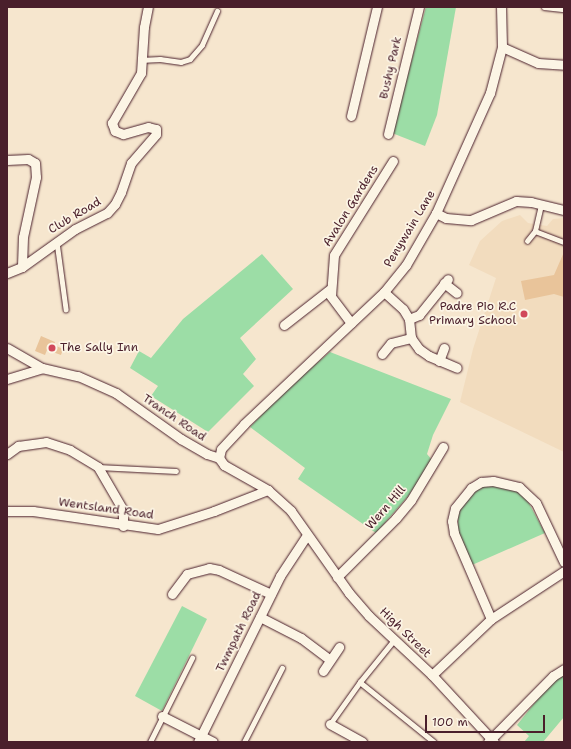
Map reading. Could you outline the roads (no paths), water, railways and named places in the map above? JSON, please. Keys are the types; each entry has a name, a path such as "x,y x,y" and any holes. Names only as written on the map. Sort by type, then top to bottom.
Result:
{"street":[{"name":"Club Road","path":"7,273 22,267 56,240 75,229 91,223 115,204 131,163 156,134 156,129 148,127 123,134 115,131 112,123 141,73 140,60 148,7"},
{"path":"351,116 377,7"},
{"name":"Bushy Park","path":"388,134 419,7"},
{"name":"Penywain Lane","path":"219,458 221,449 244,424 384,292 406,264 436,213 490,93 502,47 501,7"},
{"path":"502,47 538,63 564,65"},
{"path":"7,160 28,159 35,163 36,176 23,237 22,267"},
{"name":"Avalon Gardens","path":"330,289 334,255 393,161"},
{"path":"436,213 446,218 471,220 516,202 541,204 564,210"},
{"path":"409,319 419,314 446,281 457,293"},
{"path":"284,325 330,289 331,296 351,323"},
{"path":"384,292 403,309 409,319 411,338 419,349 439,361 457,368"},
{"path":"382,354 391,343 411,338"},
{"name":"Tranch Road","path":"7,348 42,368 78,376 116,393 181,439 207,454 219,458 224,465 268,490 291,511 308,536"},
{"path":"439,361 444,348"},
{"path":"7,379 42,368"},
{"path":"7,454 18,446 46,442 70,450 98,467 123,510 123,526"},
{"name":"Wern Hill","path":"337,577 396,518 443,447"},
{"path":"491,619 454,533 452,521 455,508 471,488 481,482 493,481 519,487 536,503 564,562"},
{"name":"Wentsland Road","path":"7,511 32,511 90,518 123,526 158,529 214,511 268,490"},
{"name":"High Street","path":"308,536 337,577 369,616 432,675 491,741"},
{"name":"Twmpath Road","path":"200,739 271,594 293,554 308,536"},
{"path":"172,594 187,574 209,568 219,570 271,594"},
{"path":"432,675 491,619 564,571"},
{"path":"260,617 301,638 330,660"},
{"path":"323,671 339,647"},
{"path":"491,741 553,676 564,669"},
{"path":"162,716 200,739 213,742"},
{"path":"330,724 362,742"}],"lane":[{"path":"544,7 564,9"},
{"path":"140,60 160,59 182,62 190,58 202,45 217,11"},
{"path":"527,241 535,231 541,204"},
{"path":"535,231 564,242"},
{"path":"56,240 66,309"},
{"path":"98,467 176,471"},
{"path":"330,724 360,682 394,640"},
{"path":"150,742 192,658"},
{"path":"244,742 282,668"},
{"path":"360,682 434,742"}],"place":[{"name":"Padre Pio R.C Primary School","path":"524,314"},
{"name":"The Sally Inn","path":"52,348"}]}
